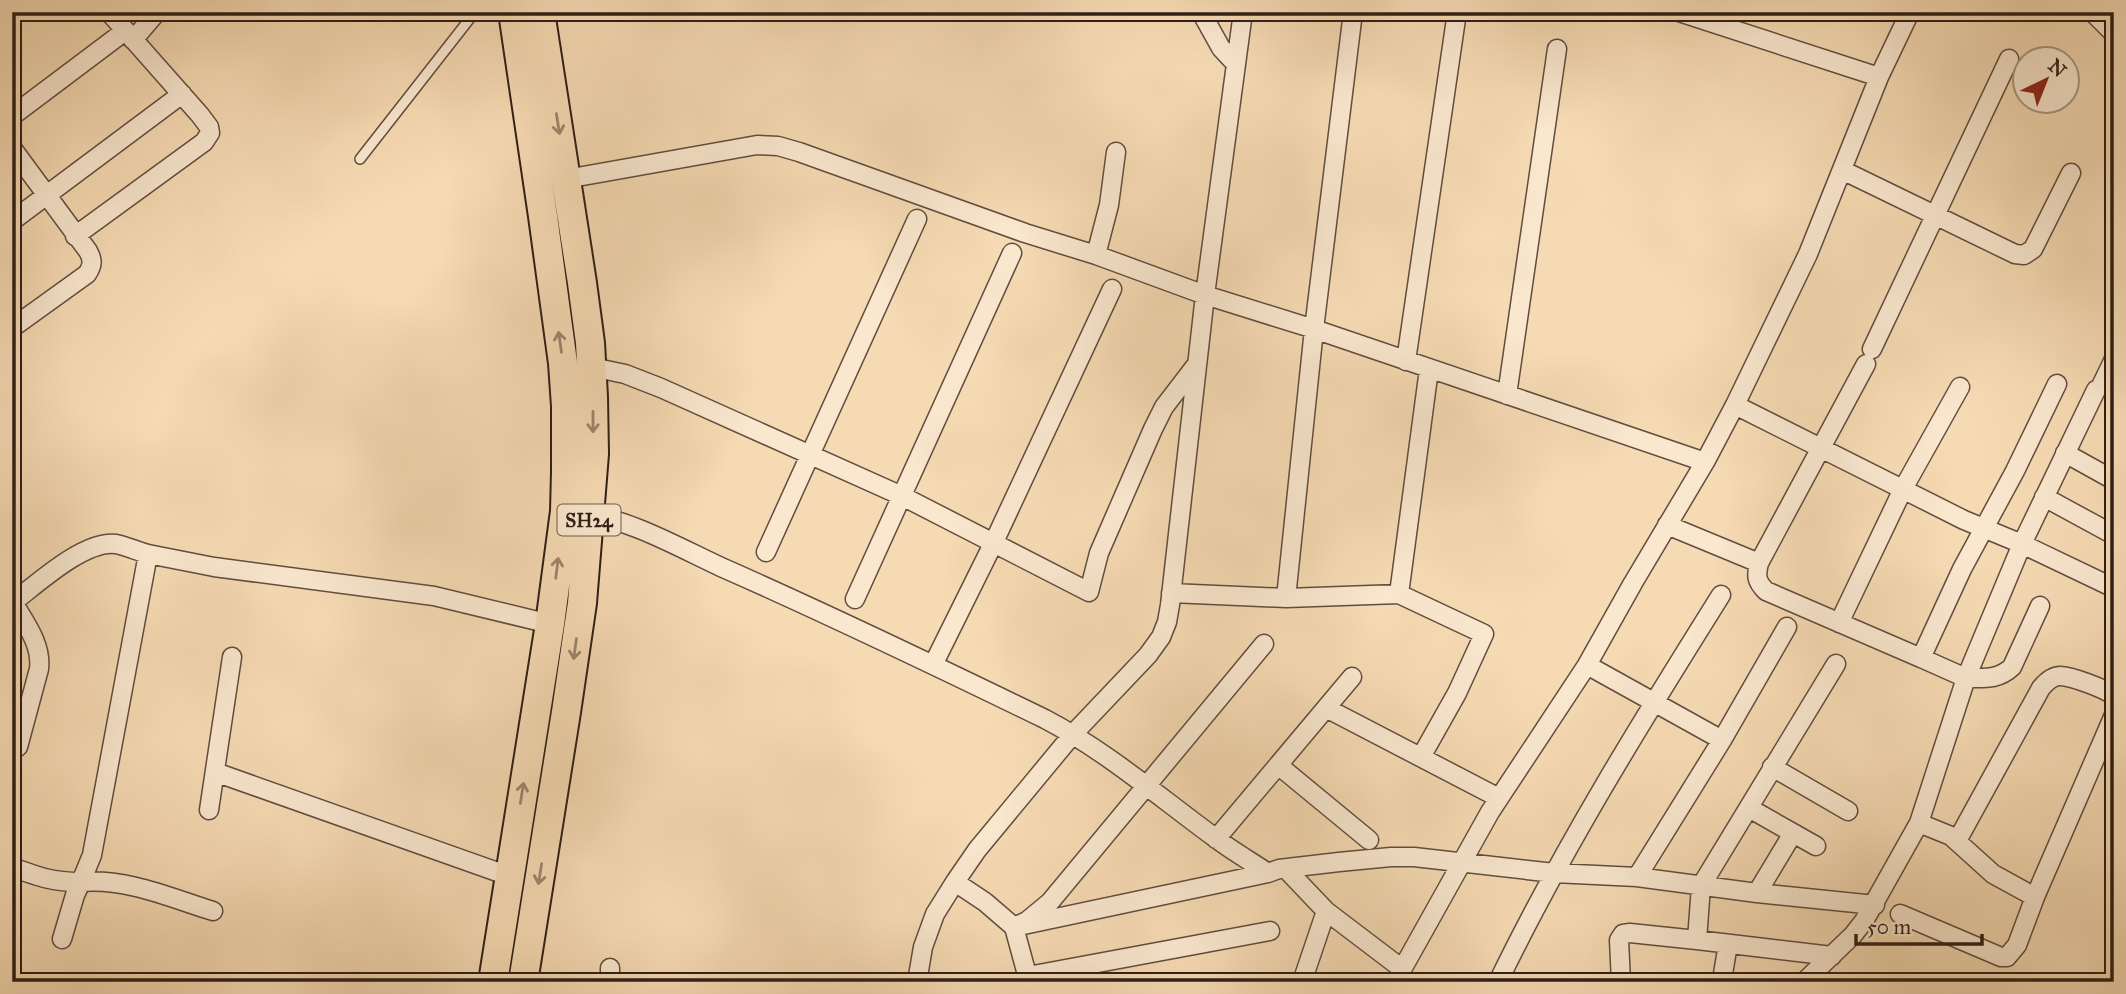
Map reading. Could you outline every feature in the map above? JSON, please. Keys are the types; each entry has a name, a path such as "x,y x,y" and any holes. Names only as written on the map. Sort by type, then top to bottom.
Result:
{"main road":[{"name":"SH24","path":"513,12 563,363 577,512 582,603 523,982"},
{"name":"SH24","path":"494,982 550,624 593,454 592,367 582,283 540,12"}],"street":[{"path":"75,236 208,138 209,127 109,12"},
{"path":"12,116 158,12"},
{"path":"500,12 503,33 520,65"},
{"path":"548,56 554,35 551,12"},
{"path":"1201,12 1217,41 1236,64"},
{"path":"917,982 923,947 935,914 955,882 995,828 1073,734 1148,655 1161,637 1167,622 1205,295 1244,12"},
{"path":"1286,598 1314,329 1353,12"},
{"path":"1406,361 1457,12"},
{"path":"1679,12 1879,77"},
{"path":"1286,869 1326,911 1398,975 1499,798 1587,665 1705,462 1808,254 1879,77 1910,12"},
{"path":"2096,12 2114,30"},
{"path":"1507,396 1557,49"},
{"path":"2009,60 1869,356 1759,563 1756,575 1758,584 1766,591 1966,678 1996,678 2012,667 2040,606"},
{"path":"12,221 181,94"},
{"path":"566,179 757,145 778,146 1205,295 1314,329 1705,462"},
{"path":"12,148 92,258 92,266 87,274 12,328"},
{"path":"1096,255 1109,205 1116,152"},
{"path":"1842,170 2015,254 2024,255 2033,249 2071,173"},
{"path":"766,552 917,219"},
{"path":"855,598 1012,253"},
{"path":"933,665 994,542 1112,289"},
{"path":"1804,982 1853,935 1875,905 1919,823 1966,678 2022,544 2114,359"},
{"path":"592,367 652,384 902,496 1089,593 1099,554 1153,429 1164,407 1197,364"},
{"path":"1399,594 1429,369"},
{"path":"1921,658 1962,569 2057,384"},
{"path":"1839,623 1903,489 1960,387"},
{"path":"1735,405 1984,529 2114,588"},
{"path":"2065,453 2112,476"},
{"path":"2044,497 2114,535"},
{"path":"577,512 633,527 933,665 1073,734 1216,839 1268,873"},
{"path":"1667,524 1759,563"},
{"path":"18,747 40,658 33,637 13,602 73,558 99,545 115,544 148,554 228,569 434,596 550,624"},
{"path":"62,939 75,895 92,855 148,554"},
{"path":"1171,593 1286,598 1399,594 1484,634 1457,693 1421,757"},
{"path":"1498,982 1554,873 1653,703 1721,594"},
{"path":"1637,877 1787,627"},
{"path":"1014,927 1027,921 1049,902 1264,643"},
{"path":"209,810 232,657"},
{"path":"1697,940 1701,886 1836,664"},
{"path":"1587,665 1721,740"},
{"path":"1957,841 2047,681 2061,676 2105,690 2114,696"},
{"path":"1216,839 1352,677"},
{"path":"1326,708 1499,798"},
{"path":"1900,914 2001,957 2007,957 2017,945 2114,715"},
{"path":"1278,765 1369,839"},
{"path":"1772,767 1848,811"},
{"path":"215,772 509,876"},
{"path":"1749,808 1816,846"},
{"path":"1919,823 1939,830 1957,841 1993,874 2035,897"},
{"path":"1758,893 1793,833"},
{"path":"1014,927 1286,869 1391,857 1439,859 1554,873 1637,877 1875,905"},
{"path":"12,867 49,881 124,884 214,911"},
{"path":"955,882 985,902 1014,927 1029,979 1270,930"},
{"path":"1302,982 1326,911"},
{"path":"1621,982 1619,940 1623,934 1630,933 1832,956"},
{"path":"1724,981 1728,944"}],"lane":[{"path":"360,159 475,12"}]}
